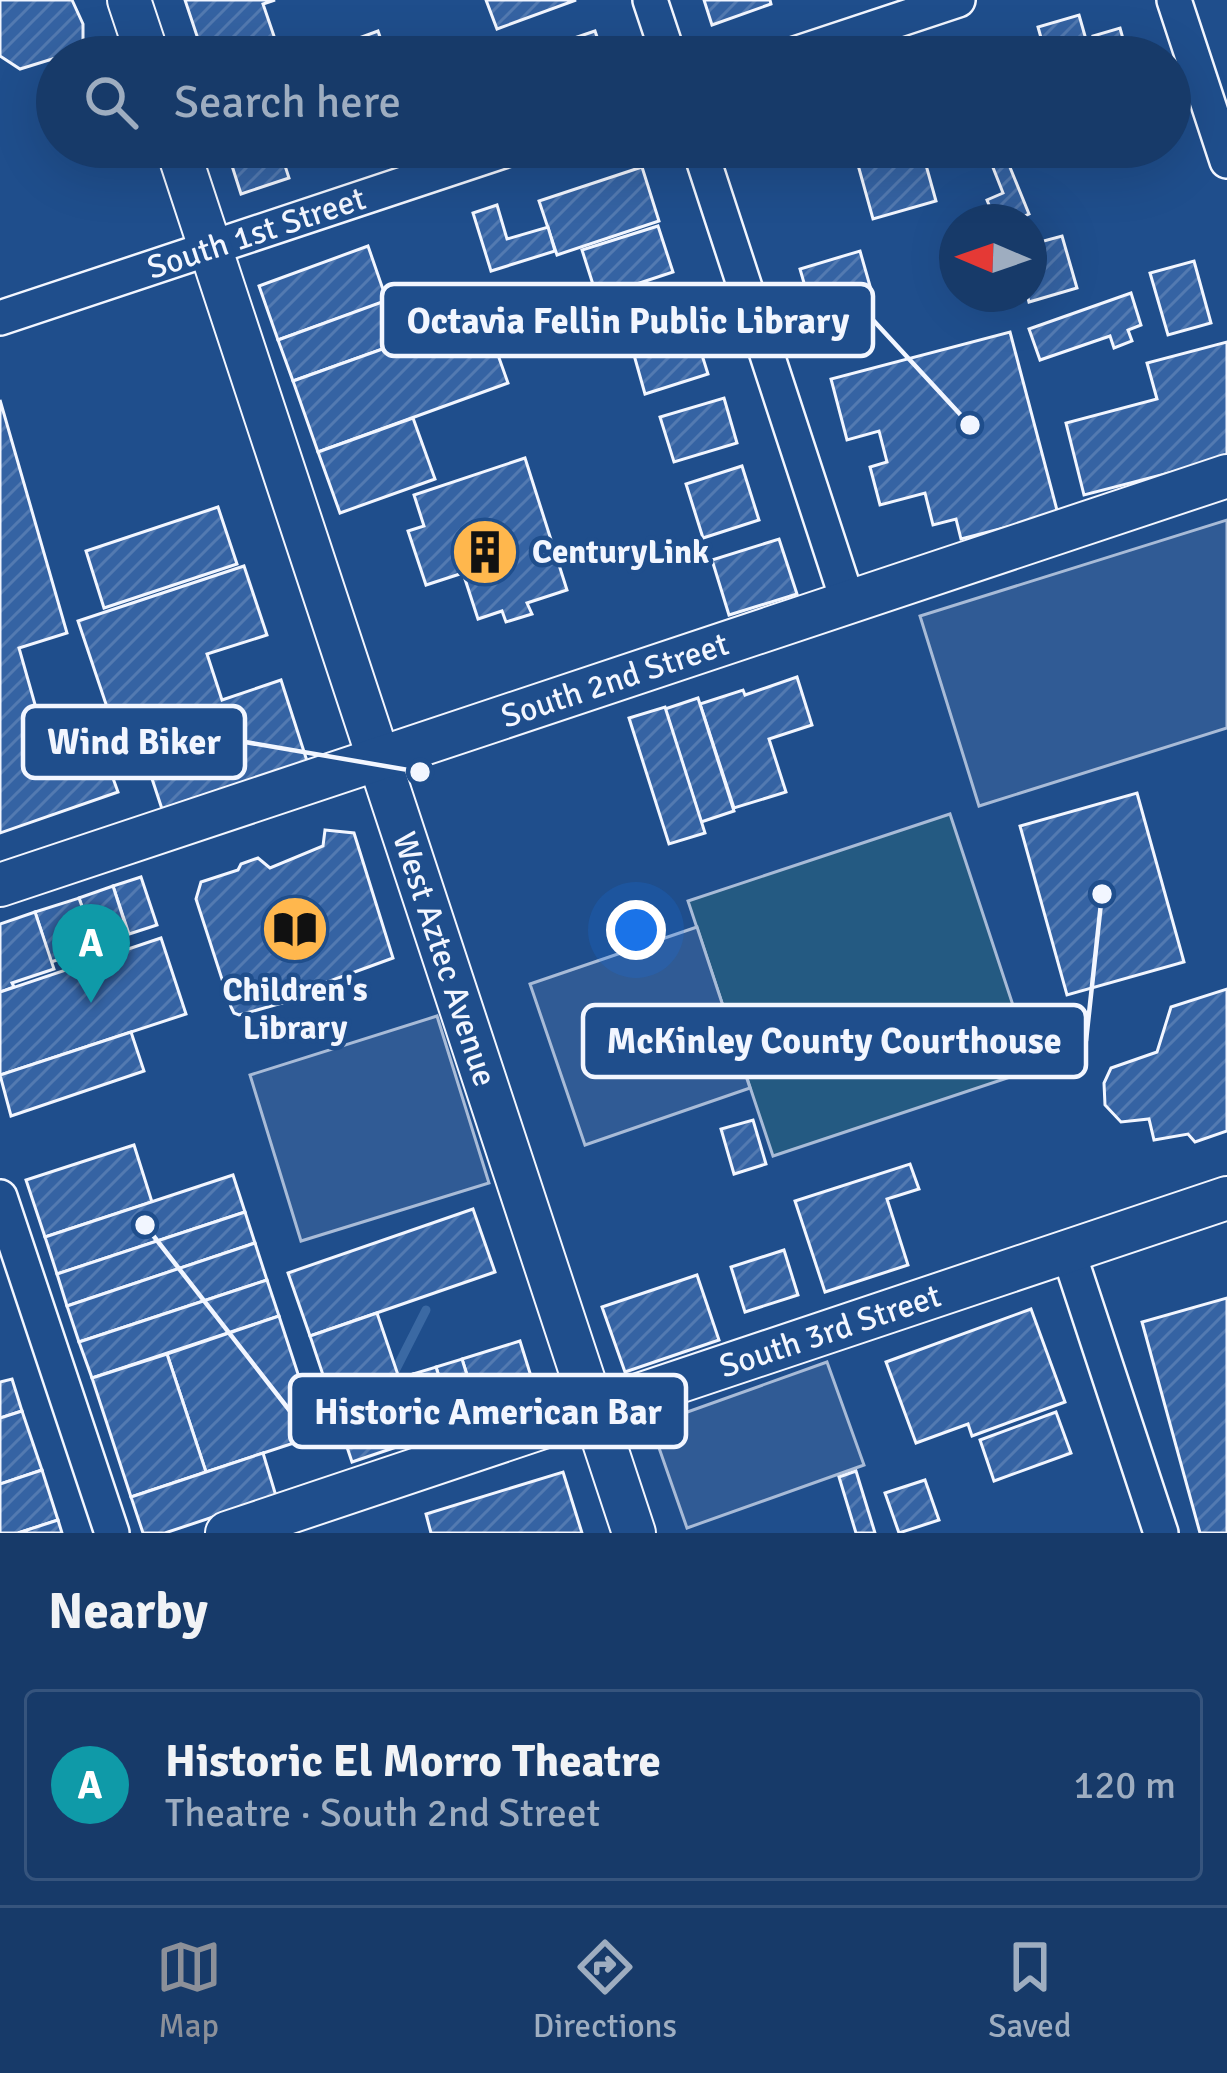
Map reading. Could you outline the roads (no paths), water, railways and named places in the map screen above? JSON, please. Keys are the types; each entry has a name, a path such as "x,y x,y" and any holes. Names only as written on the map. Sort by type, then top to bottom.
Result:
{"main road":[{"path":"129,0 141,36"},
{"name":"West Aztec Avenue","path":"184,168 634,1533"},
{"name":"South 2nd Street","path":"0,885 1227,476"},
{"name":"South 3rd Street","path":"227,1533 1227,1198"}],"street":[{"path":"650,0 662,36"},
{"path":"849,36 958,0"},
{"path":"1174,0 1186,36"},
{"path":"1191,52 1227,161"},
{"name":"South 1st Street","path":"0,319 452,168"},
{"path":"706,168 848,602"},
{"path":"0,1196 112,1533"},
{"path":"1068,1251 1162,1533"}],"waterway":[{"path":"393,1375 426,1310"}],"place":[{"name":"Octavia Fellin Public Library","path":"970,425"},
{"name":"CenturyLink","path":"485,552"},
{"name":"Wind Biker","path":"420,772"},
{"name":"McKinley County Courthouse","path":"1102,894"},
{"name":"Children's Library","path":"295,929"},
{"name":"Historic El Morro Theatre","path":"91,1003"},
{"name":"Historic American Bar","path":"145,1225"}]}
